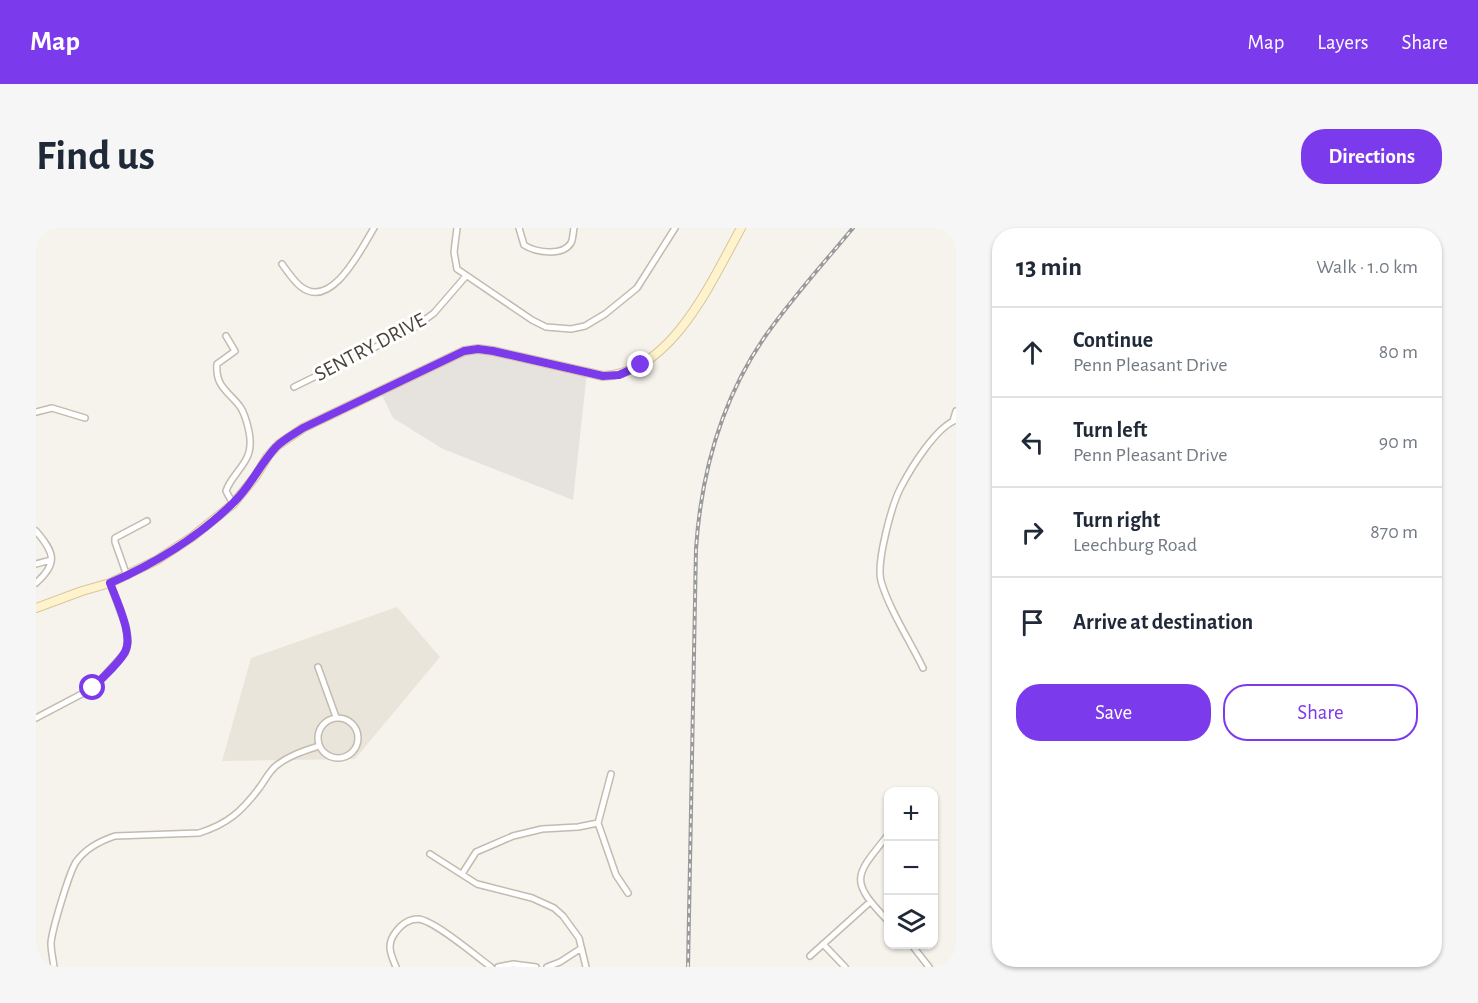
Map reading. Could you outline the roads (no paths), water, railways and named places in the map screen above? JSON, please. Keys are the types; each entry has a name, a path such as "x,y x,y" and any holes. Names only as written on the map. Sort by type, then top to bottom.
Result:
{"street":[{"path":"282,264 300,286 316,292 328,289 342,277 374,228"},
{"path":"458,228 455,264 457,269 532,320 546,327 564,329 585,326 605,314 637,288 675,228"},
{"path":"519,228 524,245 547,252 566,248 570,244 574,228"},
{"path":"36,608 110,583 157,560 186,541 233,504 255,477 268,456 286,438 464,351 478,349 493,351 603,376 619,375 640,366 680,330 692,315 741,228"},
{"name":"SENTRY DRIVE","path":"294,387 414,328 434,313 466,276"},
{"path":"226,336 235,351 217,364 217,371 221,385 244,414 250,445 248,455 226,491 233,504"},
{"path":"36,412 51,408 85,418"},
{"path":"923,668 890,603 881,580 879,566 900,488 937,435 954,420 956,411"},
{"path":"127,576 114,542 115,538 147,521"},
{"path":"36,531 49,546 51,560 50,570 36,583"},
{"path":"36,564 51,560"},
{"path":"36,718 93,688 125,653 128,642 126,627 110,583"},
{"path":"318,667 336,717"},
{"path":"336,717 352,723 359,736 357,747 349,756 335,758 323,753 319,746 317,736 320,729 325,722 336,717"},
{"path":"54,967 51,943 70,876 76,862 86,852 104,840 115,836 199,833 209,830 245,807 275,766 295,753 319,746"},
{"path":"611,774 598,823 616,875 628,892"},
{"path":"462,874 476,852 513,836 542,829 578,827 598,823"},
{"path":"884,841 863,866 860,874 862,890 884,917"},
{"path":"430,854 477,884 544,902 554,908 579,938 586,967"},
{"path":"810,956 870,902"},
{"path":"396,967 390,954 389,941 396,930 407,921 418,919 432,924 491,967"},
{"path":"823,944 845,967"},
{"path":"547,967 560,962 580,949"},
{"path":"914,949 929,967"},
{"path":"498,967 513,964 536,967"}],"railway":[{"path":"688,967 696,549 708,466 725,413 749,362 785,309 853,228"}]}
